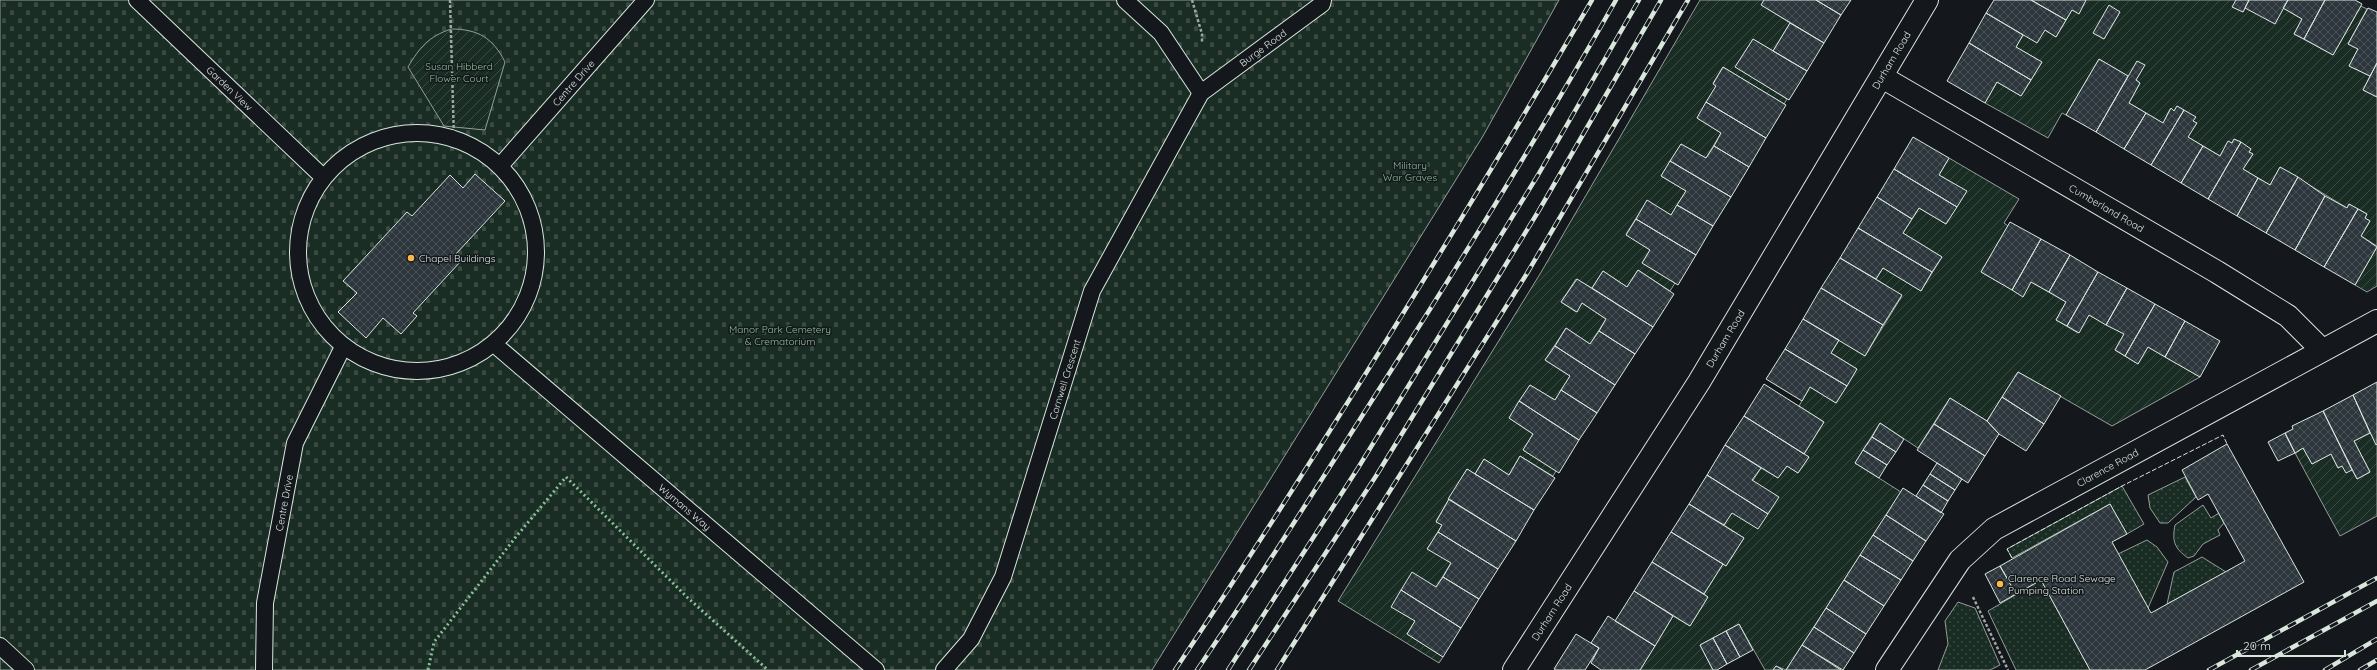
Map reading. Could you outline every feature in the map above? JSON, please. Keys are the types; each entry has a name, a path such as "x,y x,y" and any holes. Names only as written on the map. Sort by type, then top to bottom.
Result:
{"street":[{"name":"Durham Road","path":"1514,670 1699,382 1927,0"},
{"name":"Cumberland Road","path":"1882,77 2217,272 2288,316 2322,350"},
{"name":"Clarence Road","path":"1887,670 1960,560 1994,529 2377,321"}],"lane":[{"name":"Garden View","path":"137,0 323,177"},
{"name":"Centre Drive","path":"500,166 646,0"},
{"path":"1125,0 1161,33 1201,93"},
{"name":"Burge Road","path":"1201,93 1322,4 1323,0"},
{"name":"Cornwell Crescent","path":"944,670 971,640 1003,577 1092,291 1201,93"},
{"path":"412,132 446,135 477,148 500,166 523,196 534,226 537,258 530,290 516,319 494,344 467,361 435,370 410,371 371,363 343,347 318,319 302,285 297,247 304,210 323,177 348,154 378,138 412,132"},
{"name":"Wymans Way","path":"494,344 876,670"},
{"name":"Centre Drive","path":"264,670 265,603 295,443 343,347"},
{"path":"0,646 26,670"}],"path":[{"path":"450,0 454,139"},
{"path":"1972,595 2008,670"}],"green space":[{"name":"Manor Park Cemetery & Crematorium","path":"0,0 1559,0 1483,136 1152,670 0,670"},
{"path":"1700,0 1764,0 1762,5 1790,23 1773,51 1753,39 1736,67 1787,99 1784,104 1723,67 1713,83 1716,86 1697,118 1721,133 1706,158 1681,144 1661,176 1686,191 1671,215 1647,201 1626,234 1650,250 1642,263 1675,283 1670,291 1638,270 1627,287 1603,271 1592,288 1576,279 1561,302 1576,312 1582,303 1606,319 1590,344 1566,328 1545,360 1570,376 1555,400 1530,385 1509,418 1533,434 1523,450 1556,471 1553,476 1520,456 1509,475 1484,459 1475,474 1467,469 1436,521 1442,525 1428,548 1451,563 1436,587 1392,607 1415,621 1407,634 1443,657 1439,663 1338,601 1540,274"},
{"path":"2086,0 2236,0 2233,7 2243,12 2245,8 2283,8 2302,19 2294,34 2333,55 2361,6 2367,9 2348,44 2358,49 2349,66 2370,76 2363,90 2377,97 2377,246 2361,236 2370,221 2365,218 2367,214 2349,204 2347,208 2280,167 2270,185 2243,169 2253,154 2249,152 2251,149 2234,139 2232,143 2228,142 2220,156 2188,137 2196,123 2193,121 2195,117 2177,106 2174,111 2170,109 2163,123 2129,103 2140,83 2136,80 2144,66 2128,76 2099,59 2066,115 2062,113 2048,138 1985,103 1997,82 2021,96 2042,62 2016,47 2023,35 2045,30 2056,37 2072,10 2079,13","holes":["2120,12 2104,39 2093,33"]},
{"name":"Susan Hibberd Flower Court","path":"451,29 461,29 484,36 495,47 505,62 485,130 444,126 408,67 421,48 430,39"},
{"path":"1949,158 2019,199 2004,223 2008,226 1981,272 2023,296 2031,282 2066,302 2056,320 2078,333 2089,315 2124,334 2115,350 2138,364 2148,347 2200,377 2112,426 2018,372 1987,421 1950,398 1918,448 1880,423 1855,463 1901,492 1786,670 1776,666 1773,670 1765,670 1739,624 1700,645 1713,670 1640,670 1673,616 1690,626 1708,597 1704,594 1723,564 1726,566 1744,538 1724,525 1761,468 1778,478 1787,466 1798,473 1809,457 1804,454 1824,422 1799,406 1810,387 1836,403 1857,369 1831,353 1839,340 1865,356 1902,296 1876,279 1883,268 1921,291 1942,257 1903,233 1919,208 1946,224 1966,191 1939,175"},
{"path":"2377,247 2377,286 2367,292 2355,285"},
{"path":"2370,433 2377,444 2377,516 2340,536 2295,453 2303,448 2312,464 2331,454 2338,468 2342,466 2352,470 2357,479 2370,472 2354,441"},
{"path":"2185,477 2196,497 2168,523 2160,523 2150,508 2148,495"},
{"path":"2122,486 2144,524 2127,534 2110,504 2012,558 2007,549"},
{"path":"2203,505 2211,518 2219,513 2224,523 2218,530 2220,535 2203,544 2194,556 2188,558 2175,544 2175,525"},
{"path":"2147,540 2157,547 2168,562 2148,608 2118,554"},
{"path":"2202,557 2226,572 2167,604 2174,572"},
{"path":"2041,580 2090,670 2016,670 1988,611"},
{"path":"1958,602 1975,608 2000,665 1990,670 1938,670 1948,644 1945,621"}],"building":[{"path":"1764,0 1816,0 1841,15 1824,43 1761,5"},
{"path":"1816,0 1851,0 1841,15"},
{"path":"1994,0 2031,0 2066,20 2056,37 2045,30 2037,43 1986,13"},
{"path":"2031,0 2086,0 2079,14 2072,10 2066,20"},
{"path":"2236,0 2249,0 2243,12 2232,7"},
{"path":"2249,0 2288,0 2275,24 2245,8"},
{"path":"2288,0 2325,0 2304,39 2294,34 2302,19 2283,8"},
{"path":"2325,0 2355,0 2362,4 2333,55 2304,39"},
{"path":"2109,5 2120,12 2104,39 2093,33"},
{"path":"2368,8 2377,12 2377,63 2370,76 2349,66 2358,49 2348,44"},
{"path":"1986,13 2023,35 2016,47 2042,62 2031,80 1969,43"},
{"path":"1790,23 1824,43 1807,71 1773,51"},
{"path":"1753,39 1807,71 1789,100 1735,67"},
{"path":"1969,43 2031,80 2021,96 1997,82 1985,103 1947,81"},
{"path":"2099,59 2128,76 2096,132 2066,115"},
{"path":"2137,61 2145,65 2136,80 2140,83 2129,103 2146,113 2124,149 2096,132"},
{"path":"2377,63 2377,97 2363,90"},
{"path":"1723,67 1786,105 1766,138 1706,102 1716,86 1713,84"},
{"path":"1706,102 1766,138 1749,167 1714,146 1721,133 1697,118"},
{"path":"2177,106 2184,110 2151,165 2124,149 2146,113 2163,123 2171,108 2174,111"},
{"path":"2184,110 2196,117 2193,121 2197,123 2188,137 2203,146 2181,183 2151,165"},
{"path":"1913,137 1949,158 1939,175 1967,191 1957,207 1894,169"},
{"path":"2234,139 2241,142 2208,199 2181,183 2203,146 2220,156 2228,141 2232,143"},
{"path":"2241,142 2251,149 2249,152 2253,154 2243,169 2258,178 2237,216 2208,199"},
{"path":"1681,144 1706,158 1714,146 1749,167 1731,197 1670,161"},
{"path":"1670,161 1731,197 1713,226 1677,205 1686,191 1661,176"},
{"path":"2280,167 2298,177 2266,233 2237,216 2258,178 2270,185"},
{"path":"1894,169 1957,207 1946,224 1919,208 1912,219 1877,197"},
{"name":"Chapel Buildings","path":"475,174 505,201 455,255 461,261 413,313 417,316 401,334 383,318 366,338 338,312 357,293 343,281 407,212 412,216 450,175 463,188"},
{"path":"2298,177 2325,196 2295,250 2266,233"},
{"path":"2325,196 2347,208 2349,204 2358,209 2324,267 2295,250"},
{"path":"1877,197 1912,219 1903,233 1942,257 1932,272 1858,228"},
{"path":"1647,200 1671,215 1677,205 1713,226 1696,255 1636,219"},
{"path":"2358,209 2367,214 2365,218 2370,221 2361,236 2377,247 2355,285 2324,267"},
{"path":"1636,219 1696,255 1678,285 1642,263 1650,250 1626,235"},
{"path":"2010,222 2041,239 2012,290 1981,272"},
{"path":"1858,228 1932,272 1921,291 1883,268 1876,279 1840,258"},
{"path":"2041,239 2070,255 2049,292 2031,282 2023,297 2012,290"},
{"path":"2070,255 2098,272 2067,326 2056,320 2066,302 2049,292"},
{"path":"1840,258 1902,295 1883,325 1821,288"},
{"path":"1638,270 1674,294 1653,327 1592,288 1603,271 1627,287"},
{"path":"2098,272 2127,288 2106,325 2089,315 2079,333 2067,326"},
{"path":"1577,279 1653,327 1635,354 1599,331 1606,319 1582,303 1577,312 1561,302"},
{"path":"1821,288 1883,325 1865,356 1803,319"},
{"path":"2127,288 2155,304 2125,356 2115,350 2124,334 2106,325"},
{"path":"2155,304 2185,321 2165,357 2148,347 2138,364 2125,356"},
{"path":"1803,319 1839,340 1831,353 1857,369 1847,386 1785,349"},
{"path":"2185,321 2220,341 2200,377 2165,357"},
{"path":"1566,328 1590,344 1599,331 1635,354 1615,385 1555,346"},
{"path":"1555,346 1615,385 1597,413 1561,390 1570,376 1545,360"},
{"path":"1785,349 1847,386 1836,403 1810,387 1802,401 1766,379"},
{"path":"2018,372 2061,396 2044,424 2002,397"},
{"path":"2377,382 2377,444 2376,445 2353,395"},
{"path":"1764,384 1824,422 1804,454 1744,416"},
{"path":"1530,385 1555,400 1561,390 1597,413 1579,440 1519,401"},
{"path":"2353,395 2370,433 2354,441 2370,472 2357,479 2323,411"},
{"path":"2002,397 2044,424 2026,451 1999,434 1987,421"},
{"path":"1950,398 1987,421 1999,434 1985,456 1934,424"},
{"path":"1519,401 1579,440 1559,473 1523,450 1533,434 1509,418"},
{"path":"2323,411 2352,470 2346,473 2342,466 2338,468 2331,454 2312,464 2303,448 2295,453 2285,433 2293,429 2292,426"},
{"path":"1744,416 1809,457 1798,473 1787,466 1778,478 1725,445"},
{"path":"1880,423 1904,439 1896,452 1872,437"},
{"path":"1934,424 1985,456 1968,483 1917,450"},
{"path":"2285,433 2295,453 2278,461 2268,442"},
{"path":"1872,437 1896,452 1887,465 1863,450"},
{"path":"2227,444 2304,582 2145,670 2090,670 2041,580 2016,594 2000,566 2110,504 2127,534 2112,542 2151,613 2245,561 2208,494 2198,500 2182,470"},
{"path":"1725,445 1761,468 1752,480 1779,497 1768,514 1707,475"},
{"path":"1863,450 1887,465 1879,478 1855,463"},
{"path":"1520,456 1555,478 1534,510 1475,474 1484,459 1509,475"},
{"path":"1937,463 1962,479 1955,490 1930,474"},
{"path":"1467,469 1534,510 1516,541 1448,499"},
{"path":"1930,474 1955,490 1948,501 1923,485"},
{"path":"1707,475 1768,514 1758,529 1732,513 1724,525 1689,504"},
{"path":"1923,485 1948,501 1941,513 1916,496"},
{"path":"1903,488 1944,514 1926,541 1886,515"},
{"path":"1449,499 1516,541 1498,569 1438,532 1442,525 1436,522"},
{"path":"1689,504 1744,538 1726,566 1671,532"},
{"path":"1886,515 1926,541 1913,561 1873,535"},
{"path":"1438,532 1498,569 1479,599 1443,577 1451,563 1427,549"},
{"path":"1671,532 1723,564 1704,594 1652,562"},
{"path":"1873,535 1913,561 1901,580 1860,555"},
{"path":"1860,555 1901,580 1884,606 1844,580"},
{"path":"1652,562 1708,597 1690,626 1634,591"},
{"name":"Clarence Road Sewage Pumping Station","path":"2000,566 2016,594 2000,603 1985,574"},
{"path":"1412,572 1436,587 1443,577 1479,599 1461,628 1401,590"},
{"path":"1844,580 1884,606 1866,634 1826,608"},
{"path":"1401,590 1461,628 1443,657 1407,634 1415,621 1391,607"},
{"path":"1634,591 1673,616 1655,646 1615,621"},
{"path":"1826,608 1866,634 1854,653 1814,627"},
{"path":"1608,616 1655,646 1640,670 1601,670 1591,663 1599,648 1591,643"},
{"path":"1739,624 1753,650 1740,657 1726,631"},
{"path":"1814,627 1854,653 1843,670 1802,645"},
{"path":"1726,631 1740,657 1727,664 1713,638"},
{"path":"1576,634 1599,648 1585,670 1554,669"},
{"path":"1713,638 1727,664 1717,670 1713,670 1700,645"},
{"path":"1802,645 1841,670 1786,670"},
{"path":"1776,666 1783,670 1773,670"}],"railway":[{"path":"1175,670 1336,422 1491,170 1592,0"},
{"path":"1197,670 1292,526 1445,286 1532,144 1616,0"},
{"path":"1228,670 1358,468 1538,175 1639,0"},
{"path":"1249,670 1376,476 1538,212 1661,0"},
{"path":"1277,670 1526,275 1688,0"},
{"path":"2209,670 2377,578"},
{"path":"2251,670 2377,601"},
{"path":"2325,670 2377,639"},
{"path":"2360,670 2377,660"}],"hedge":[{"path":"428,670 434,642 515,538 566,477 688,598 768,670"}],"fence":[{"path":"2012,558 2007,549 2122,486 2223,435 2227,444"}],"place":[{"name":"Chapel Buildings","path":"411,258"},
{"name":"Clarence Road Sewage Pumping Station","path":"2000,584"}],"park label":[{"name":"Military War Graves","path":"1410,170"}]}
